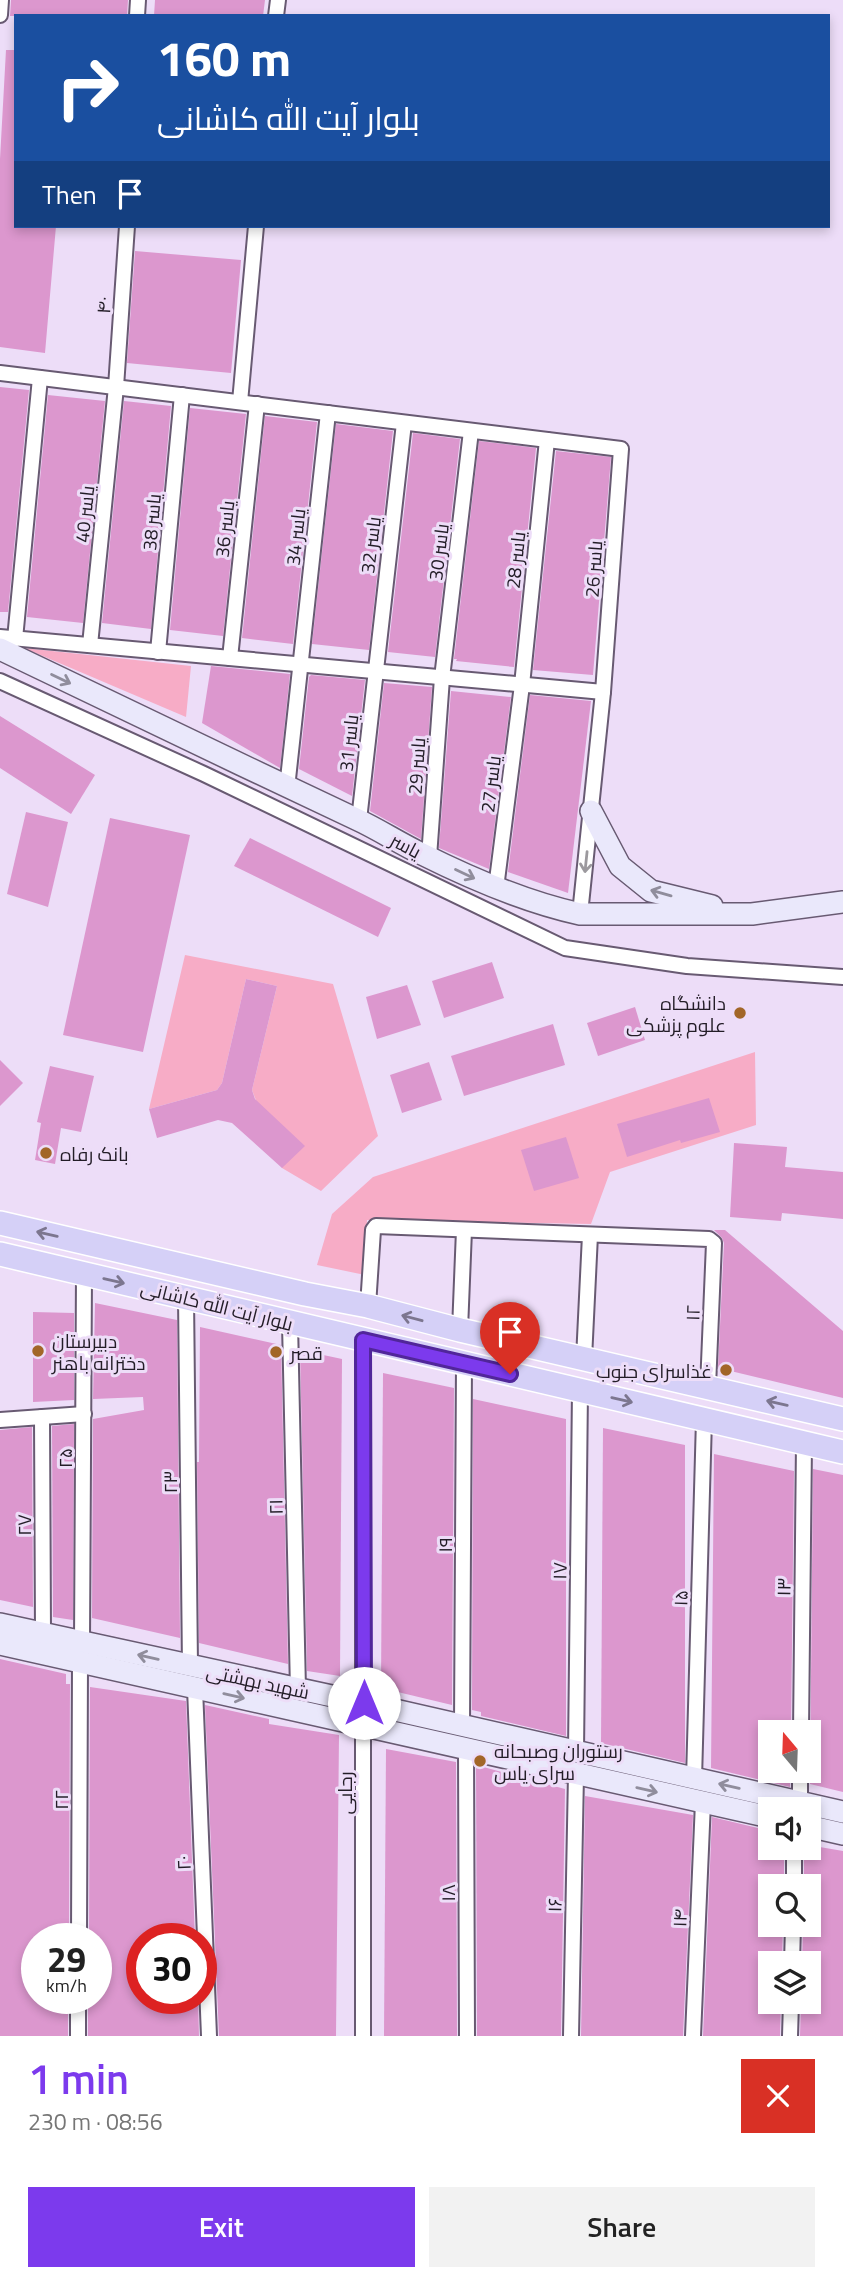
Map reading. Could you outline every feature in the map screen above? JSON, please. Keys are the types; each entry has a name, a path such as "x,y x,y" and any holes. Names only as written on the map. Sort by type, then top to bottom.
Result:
{"main road":[{"name":"یاسر","path":"5,642 287,788 359,820 429,858 496,888 580,914 752,914 843,902"},
{"path":"591,811 620,866 651,891 752,914"},
{"name":"بلوار آیت الله کاشانی","path":"0,1223 305,1294 368,1306 843,1419"},
{"name":"بلوار آیت الله کاشانی","path":"0,1254 843,1452"},
{"name":"شهید بهشتی","path":"0,1624 43,1633 81,1652 195,1688 466,1749 694,1779 777,1797"},
{"name":"شهید بهشتی","path":"0,1644 190,1666 364,1703 462,1727 703,1802 758,1815"},
{"name":"شهید بهشتی","path":"821,1807 843,1812"},
{"path":"821,1829 843,1834"}],"street":[{"path":"0,15 1,0"},
{"name":"۴۰","path":"116,387 127,228"},
{"path":"240,402 256,228"},
{"path":"0,373 547,440"},
{"path":"40,378 5,642 90,645 603,692"},
{"name":"یاسر 40","path":"90,645 116,387"},
{"name":"یاسر 38","path":"159,652 181,395"},
{"name":"یاسر 36","path":"230,658 257,404"},
{"name":"یاسر 34","path":"287,788 328,413"},
{"name":"یاسر 32","path":"375,671 404,423"},
{"name":"یاسر 30","path":"442,678 471,431"},
{"name":"یاسر 26","path":"547,440 621,449 603,692 591,811"},
{"name":"یاسر 28","path":"522,685 547,440"},
{"name":"یاسر 31","path":"359,820 375,671"},
{"name":"یاسر 29","path":"429,858 442,678"},
{"path":"0,681 204,774 565,948 687,967 843,977"},
{"name":"یاسر 27","path":"496,888 522,685"},
{"path":"580,914 591,811"},
{"path":"368,1306 374,1227 590,1235 584,1359"},
{"path":"460,1330 464,1230"},
{"name":"۱۲","path":"590,1235 713,1240 708,1387"},
{"name":"۲۵","path":"81,1652 84,1273"},
{"name":"۲۳","path":"187,1297 190,1666"},
{"name":"۲۱","path":"290,1323 298,1690"},
{"name":"رجایی","path":"363,1340 363,2036"},
{"name":"۱۹","path":"462,1727 464,1363"},
{"name":"۱۷","path":"576,1763 580,1390"},
{"path":"0,1420 84,1414"},
{"name":"۲۷","path":"42,1417 43,1633"},
{"name":"۱۵","path":"694,1779 704,1419"},
{"name":"۱۳","path":"801,1720 804,1443"},
{"name":"۲۲","path":"79,1923 81,1652"},
{"name":"۲۰","path":"195,1688 209,2036"},
{"name":"۱۸","path":"466,1749 467,2036"},
{"name":"۱۶","path":"571,2036 576,1763"},
{"name":"۱۴","path":"693,2036 703,1802"},
{"path":"78,2014 78,2036"},
{"path":"790,2036 791,2014"}],"shaded area":[{"path":"24,648 191,666 186,717"},
{"path":"185,955 333,984 378,1136 321,1191 282,1168 252,1090 277,986 246,979 222,1083 217,1090 149,1109"},
{"path":"755,1052 756,1125 610,1172 591,1224 367,1220 365,1275 317,1265 332,1214 373,1177"}],"building":[{"path":"11,0 128,0 127,14 10,16"},
{"path":"155,0 265,0 263,14 154,14"},
{"path":"6,50 14,50 14,228 56,228 45,353 0,347 0,159"},
{"path":"135,251 241,260 231,373 127,363"},
{"path":"0,387 29,390 8,612 0,612"},
{"path":"48,395 105,401 83,623 27,617"},
{"path":"124,401 171,406 151,629 102,623"},
{"path":"190,408 246,414 223,636 170,630"},
{"path":"265,416 317,422 293,644 242,638"},
{"path":"336,424 393,431 369,650 312,644"},
{"path":"413,433 460,439 435,657 388,652"},
{"path":"479,441 536,448 514,667 454,659"},
{"path":"556,451 611,457 593,675 533,670"},
{"path":"211,666 290,674 280,768 202,723"},
{"path":"311,675 365,680 352,796 299,769"},
{"path":"384,683 432,687 421,839 370,811"},
{"path":"451,691 511,697 489,869 439,848"},
{"path":"530,695 591,701 568,893 508,872"},
{"path":"0,716 95,775 71,814 0,768"},
{"path":"26,812 68,822 48,907 7,894"},
{"path":"110,818 190,835 143,1052 63,1035"},
{"path":"250,838 391,908 378,937 234,866"},
{"path":"492,962 504,998 444,1018 432,981"},
{"path":"246,979 277,986 252,1090 255,1099 305,1146 282,1168 232,1123 218,1120 157,1138 149,1109 217,1090 222,1083"},
{"path":"407,985 421,1025 377,1039 366,997"},
{"path":"635,1007 645,1040 598,1056 587,1023"},
{"path":"553,1024 565,1065 464,1096 451,1056"},
{"path":"0,1060 23,1083 0,1106"},
{"path":"429,1062 442,1100 402,1113 390,1075"},
{"path":"50,1066 94,1076 81,1132 61,1128 55,1164 35,1160 41,1123 37,1122"},
{"path":"709,1098 720,1132 681,1143 680,1140 627,1157 617,1124"},
{"path":"566,1137 579,1178 534,1191 521,1150"},
{"path":"734,1143 787,1147 785,1167 843,1172 843,1219 782,1213 781,1221 730,1217"},
{"path":"714,1230 725,1230 843,1331 843,1398 718,1368 724,1243"},
{"path":"95,1303 177,1320 180,1638 92,1618 93,1419 144,1410 143,1397 93,1399"},
{"path":"33,1312 74,1313 74,1400 33,1402"},
{"path":"200,1327 281,1345 288,1664 199,1643 197,1462"},
{"path":"300,1350 342,1359 340,1676 307,1671"},
{"path":"383,1373 454,1388 452,1705 381,1688"},
{"path":"473,1399 566,1419 566,1736 481,1716 481,1712 472,1710"},
{"path":"74,1424 73,1620 53,1617 52,1426"},
{"path":"32,1427 33,1607 0,1600 0,1430"},
{"path":"603,1428 685,1445 685,1763 601,1743"},
{"path":"714,1454 794,1471 791,1720 758,1720 758,1779 711,1768"},
{"path":"813,1469 843,1475 843,1792 810,1784 821,1783 821,1720 811,1720"},
{"path":"0,1659 66,1674 66,1684 70,1684 69,1923 21,1923 21,2014 68,2014 68,2036 0,2036"},
{"path":"90,1687 186,1701 194,1923 126,1923 126,2014 198,2014 199,2036 88,2036 88,2014 112,2014 112,1923 89,1923"},
{"path":"205,1705 269,1719 269,1724 339,1735 336,2036 219,2036 217,1923 214,1923"},
{"path":"386,1749 456,1762 457,2036 384,2036"},
{"path":"476,1765 565,1789 561,2036 477,2036"},
{"path":"773,1783 790,1783 790,1787"},
{"path":"585,1796 693,1815 683,2036 581,2036"},
{"path":"712,1817 758,1828 758,1860 784,1860 784,1874 758,1874 758,1937 783,1937 782,1951 758,1951 758,2014 781,2014 780,2036 703,2036"},
{"path":"821,1847 843,1851 843,2036 800,2036 801,2014 821,2014 821,1951 802,1951 803,1937 821,1937 821,1874 804,1874 804,1860 821,1860"}],"place":[{"name":"دانشگاه علوم پزشکی","path":"740,1013"},
{"name":"بانک رفاه","path":"46,1153"},
{"name":"دبیرستان دخترانه باهنر","path":"38,1351"},
{"name":"قصر","path":"276,1352"},
{"name":"غذاسرای جنوب","path":"726,1370"},
{"name":"رستوران وصبحانه سرای یاس","path":"480,1761"}],"route":[{"path":"364,1703 363,1340 510,1374"}]}
